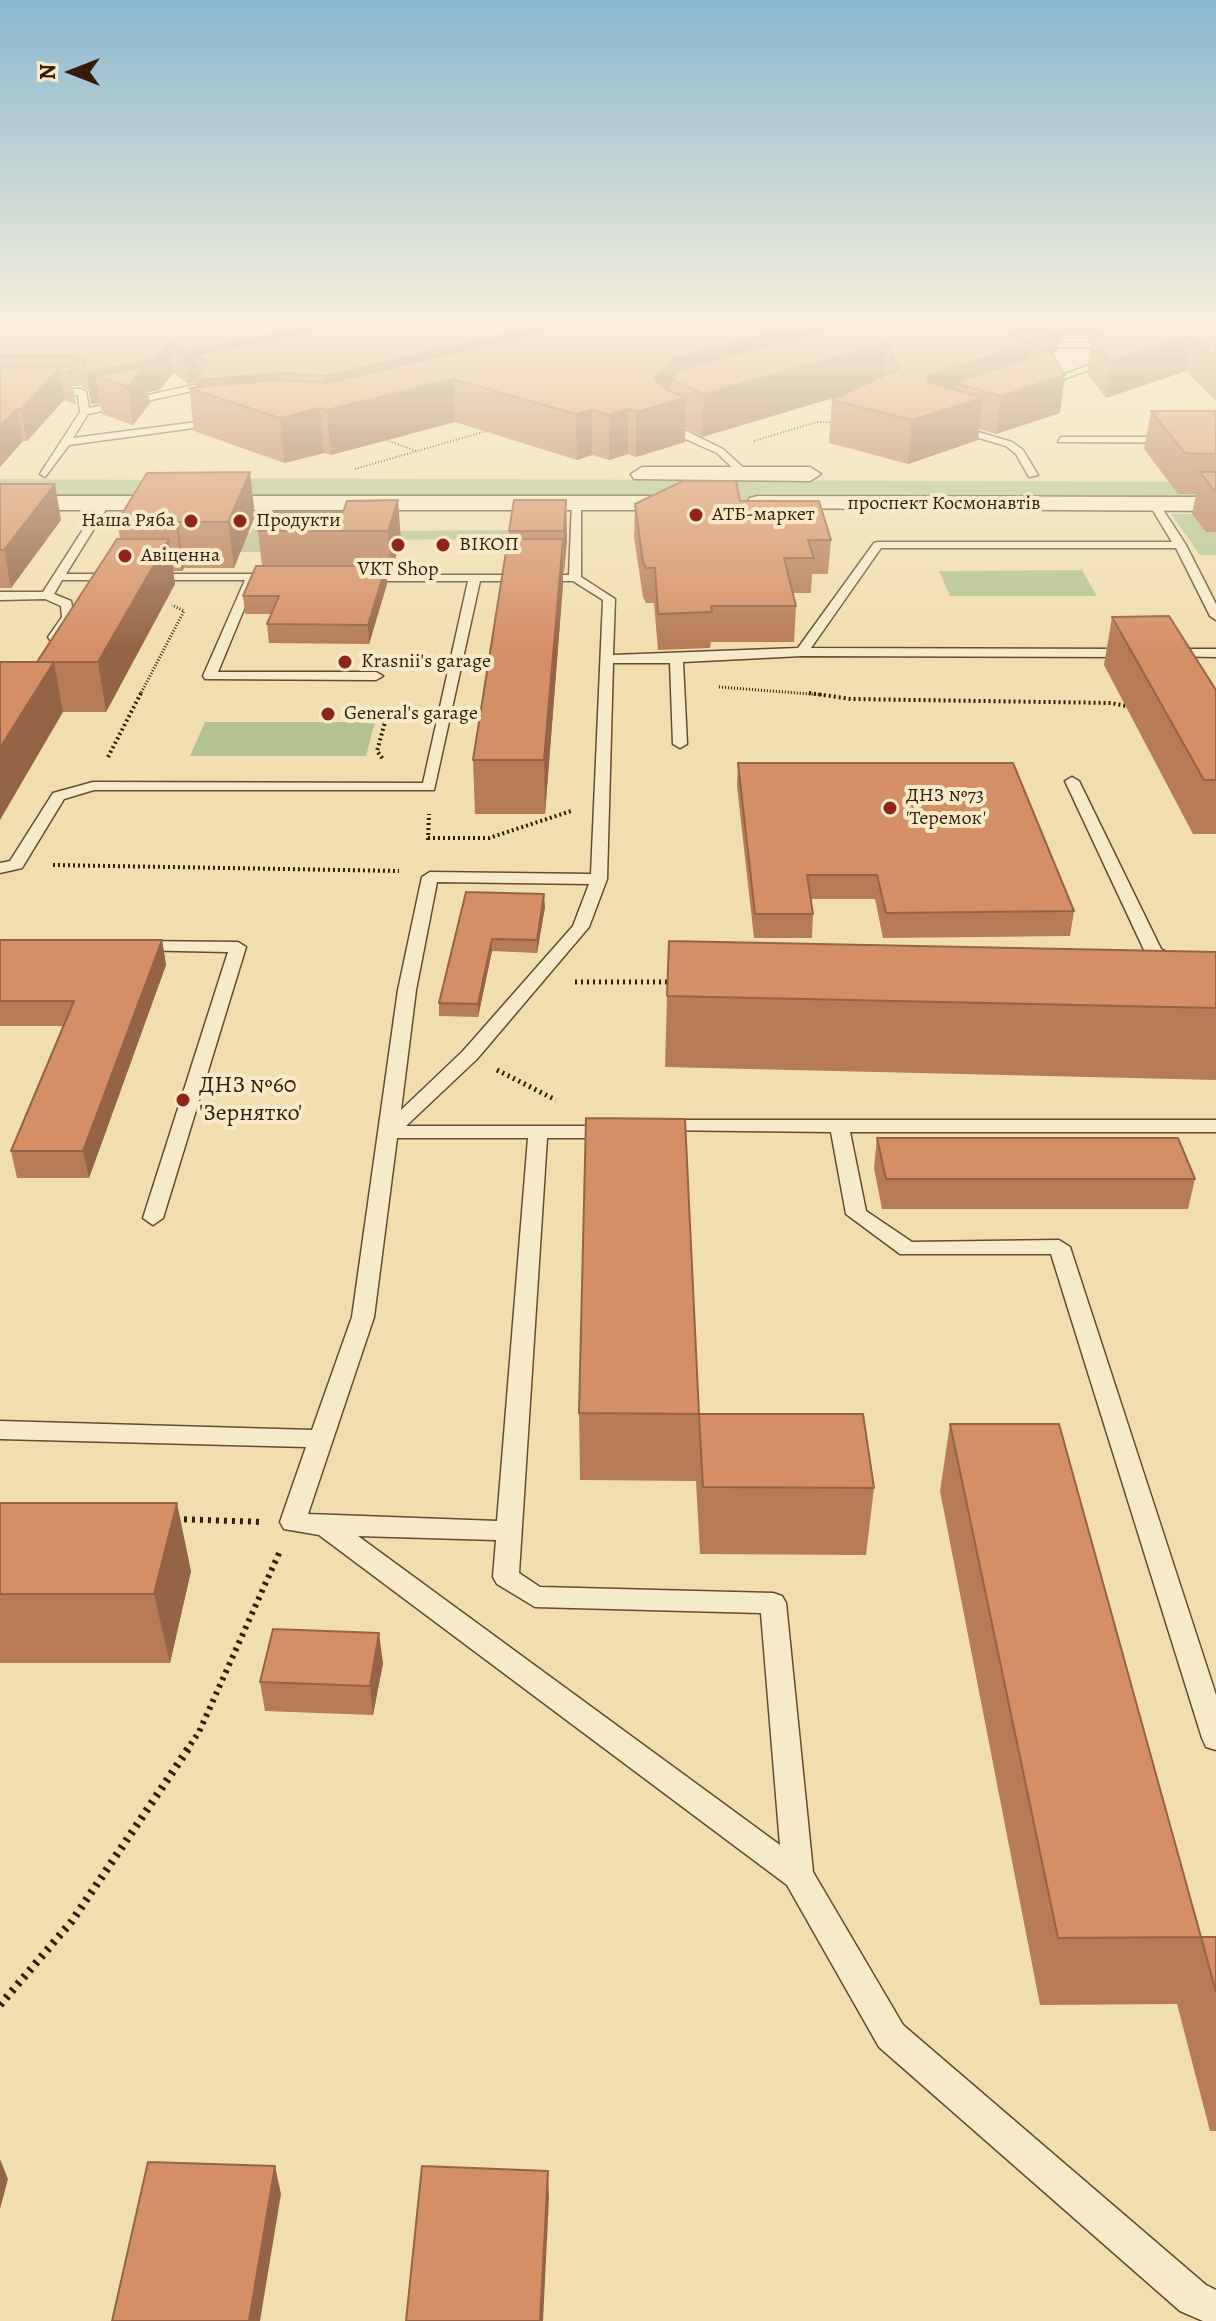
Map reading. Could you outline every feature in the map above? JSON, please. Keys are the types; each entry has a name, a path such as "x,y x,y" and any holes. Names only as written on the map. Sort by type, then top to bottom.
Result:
{"street":[{"path":"37,474 75,474"},
{"name":"проспект Космонавтів","path":"620,474 825,474"},
{"name":"проспект Космонавтів","path":"1001,475 1041,475"},
{"name":"проспект Космонавтів","path":"0,503 1216,504"}],"lane":[{"path":"37,474 72,433"},
{"path":"66,442 147,433"},
{"path":"680,433 720,451 745,474"},
{"path":"972,433 1009,444 1041,475"},
{"path":"1061,440 1216,440"},
{"path":"47,595 105,503"},
{"path":"575,578 576,503"},
{"path":"1154,504 1180,545 1216,616"},
{"path":"802,652 878,545 1180,545"},
{"path":"59,577 284,577"},
{"path":"252,577 210,676 376,676"},
{"path":"348,578 575,578 609,599 599,879 581,927 470,1055 388,1132"},
{"path":"8,866 58,796 93,786 429,787 475,578"},
{"path":"0,596 47,595 67,604 68,617 44,652"},
{"path":"607,659 676,659 802,652 1216,653"},
{"path":"676,659 680,744"},
{"path":"1072,781 1154,952 1216,985"},
{"path":"509,1531 325,1526 293,1522 363,1317 407,990 430,874 599,879"},
{"path":"111,946 238,947 153,1218"},
{"path":"388,1132 538,1132 674,1125 1216,1126"},
{"path":"839,1125 856,1214 908,1249 1059,1247 1216,1738"},
{"path":"538,1132 506,1577 535,1597 773,1603 798,1875"},
{"path":"0,1430 321,1439"},
{"path":"325,1526 798,1875 891,2036 1193,2298 1216,2308"}],"path":[{"path":"355,469 479,433"},
{"path":"720,451 779,433"},
{"path":"373,435 417,451"},
{"path":"93,786 184,611 170,604"},
{"path":"677,687 786,690 851,699 1111,703 1140,709"},
{"path":"344,702 385,722 377,751 401,787"},
{"path":"8,866 430,874 429,787"},
{"path":"428,838 489,838 601,801"},
{"path":"534,981 675,982"},
{"path":"470,1055 563,1104"},
{"path":"0,2005 72,1921 199,1732 293,1522 170,1519"}],"green space":[{"path":"201,478 1216,482 1216,501 189,499"},
{"path":"0,479 171,480 160,500 0,499"},
{"path":"1171,514 1216,514 1216,555 1200,555"},
{"path":"380,515 377,531 522,530 521,539 350,540 346,552 173,552 129,533 251,533 259,516"},
{"path":"1082,570 1097,596 950,596 939,571"},
{"path":"205,722 375,722 366,756 190,756"}],"building":[{"path":"1169,433 1216,433 1216,454 1185,453"},
{"path":"250,472 228,522 124,525 126,522 117,522 147,473"},
{"path":"1200,472 1216,472 1216,490 1214,490"},
{"path":"683,481 736,481 740,501 819,501 831,540 808,540 814,558 784,558 796,606 711,606 712,612 658,614 655,568 646,568 643,562 635,504"},
{"path":"0,484 55,484 4,550 0,550"},
{"path":"398,500 388,531 258,531 266,512 343,512 347,501"},
{"path":"514,500 566,500 564,531 509,531"},
{"path":"117,539 169,539 98,662 37,662"},
{"path":"508,539 563,539 544,760 473,760"},
{"path":"256,566 386,566 368,625 267,624 279,596 243,596"},
{"path":"1169,616 1216,690 1216,780 1204,780 1112,617"},
{"path":"0,662 54,662 0,748"},
{"path":"738,763 1013,763 1074,911 886,913 877,875 807,875 813,914 755,914"},
{"path":"466,892 544,894 537,940 492,939 478,1004 439,1003"},
{"path":"0,940 162,940 83,1151 11,1151 74,1001 0,1001"},
{"path":"669,941 1216,952 1216,1008 667,996"},
{"path":"586,1118 685,1119 699,1414 579,1413"},
{"path":"877,1138 1178,1138 1195,1179 886,1179"},
{"path":"699,1414 863,1414 874,1488 703,1487"},
{"path":"950,1424 1059,1424 1201,1937 1058,1938"},
{"path":"0,1503 177,1503 154,1594 0,1594"},
{"path":"273,1629 379,1633 370,1686 260,1682"},
{"path":"1201,1937 1216,1937 1216,1992"},
{"path":"148,2162 275,2166 249,2321 112,2321"},
{"path":"422,2166 548,2171 540,2321 406,2321"}],"place":[{"name":"АТБ-маркет","path":"696,515"},
{"name":"Наша Ряба","path":"191,521"},
{"name":"Продукти","path":"240,521"},
{"name":"VKT Shop","path":"398,545"},
{"name":"ВІКОП","path":"443,545"},
{"name":"Авіценна","path":"125,556"},
{"name":"Krasnii's garage","path":"345,662"},
{"name":"General's garage","path":"328,714"},
{"name":"ДНЗ №73 'Теремок'","path":"890,808"},
{"name":"ДНЗ №60 'Зернятко'","path":"183,1100"}]}
